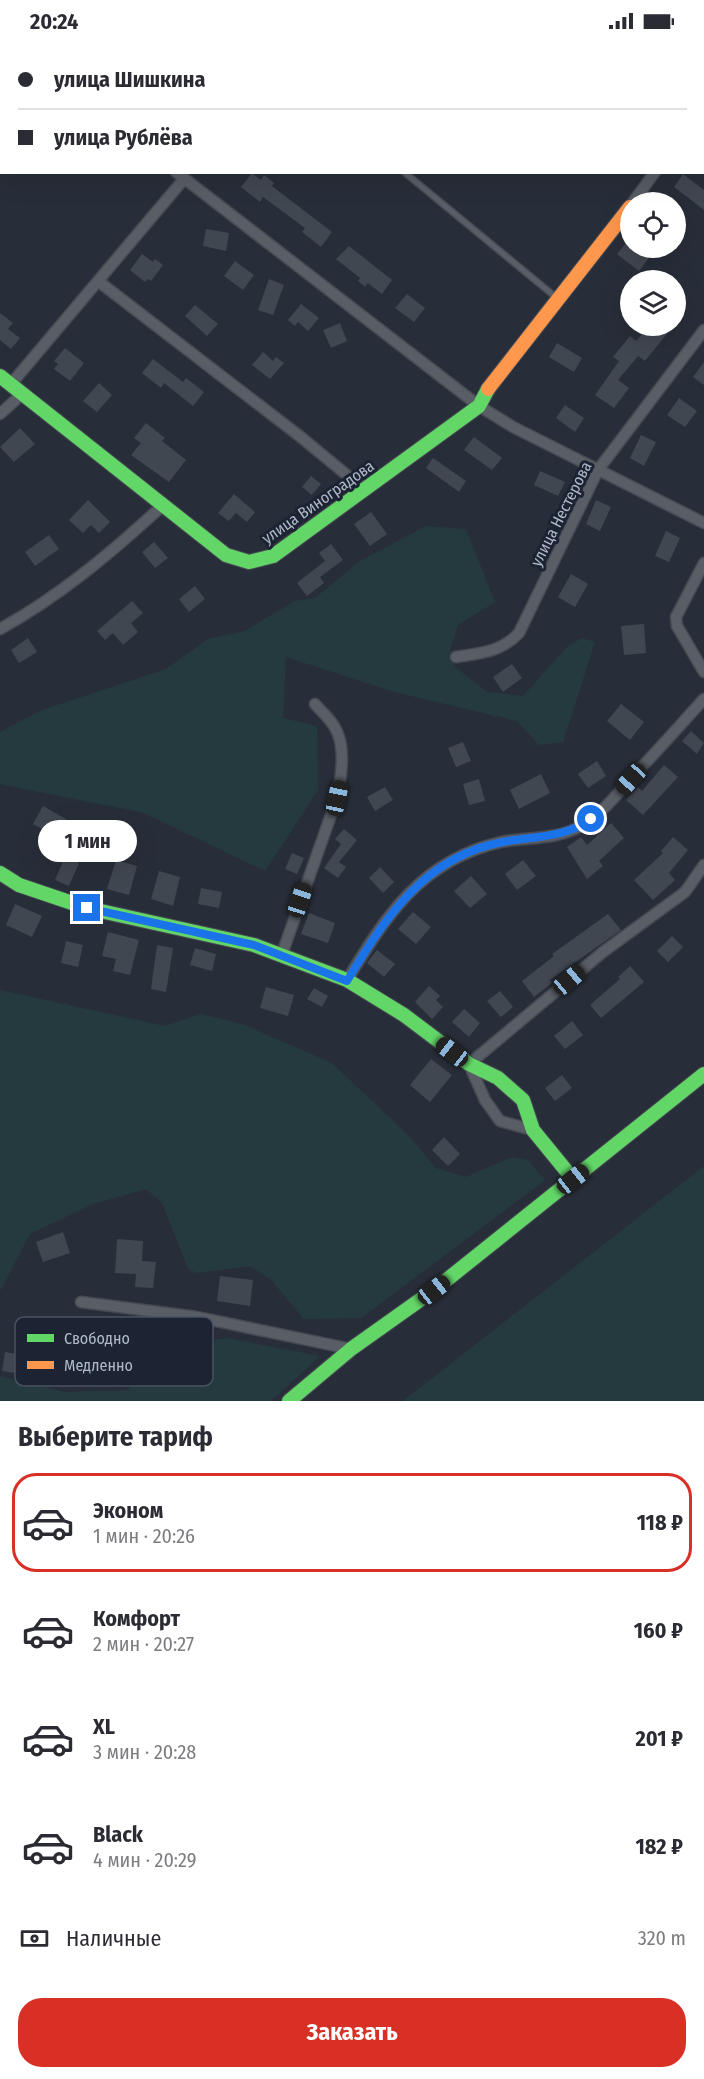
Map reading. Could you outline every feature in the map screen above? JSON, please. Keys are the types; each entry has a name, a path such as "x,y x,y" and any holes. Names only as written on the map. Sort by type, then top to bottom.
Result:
{"street":[{"path":"640,192 654,174"},
{"path":"6,380 98,281 183,175 478,406 704,523"},
{"name":"улица Виноградова","path":"6,380 226,555 247,563 259,562 273,556 478,406 486,392 620,220"},
{"path":"98,281 274,416 365,490"},
{"name":"улица Нестерова","path":"456,657 494,651 507,645 519,633 598,470 704,330"},
{"path":"0,414 22,394"},
{"path":"0,629 36,609 112,552 162,506"},
{"path":"704,563 676,617 677,626 704,672"},
{"path":"347,981 395,909 421,881 442,864 468,851 501,842 561,834 579,827 602,811 704,699"},
{"path":"282,954 337,798 342,775 340,749 335,728 315,704"},
{"path":"469,1064 603,952 685,892 704,865"},
{"path":"0,873 19,885 87,908 213,935 282,954 347,981 404,1015 469,1064 498,1078 523,1100 533,1130 573,1179"},
{"path":"469,1064 485,1100 500,1121 533,1130"},
{"path":"288,1401 351,1349 434,1290 704,1074"},
{"path":"81,1302 197,1317"},
{"path":"213,1320 351,1349"}],"lane":[{"path":"406,174 559,300"}],"green space":[{"path":"426,526 466,529 495,602 458,625 450,649 455,667 487,692 523,696 567,647 582,638 595,642 563,742 539,745 517,721 394,692 286,657 283,718 317,726 318,790 265,871 144,813 0,784 0,732 42,710 166,669 208,639 245,631 295,601 315,598 360,561"},
{"path":"0,990 165,1026 201,1014 242,1024 332,1063 408,1135 436,1168 466,1177 512,1157 528,1160 545,1180 361,1318 304,1319 271,1280 250,1266 196,1273 188,1268 162,1203 146,1189 93,1204 30,1234 0,1291"},
{"path":"704,1166 704,1401 403,1401"},
{"path":"227,1338 320,1356 271,1401 0,1401 0,1376 15,1380 15,1386 40,1386 64,1392 128,1390 131,1386 213,1386 213,1340"}],"building":[{"path":"251,174 261,180 264,175 274,183 272,186 332,232 321,247 302,232 305,228 263,197 260,202 241,187"},
{"path":"683,174 704,190 704,210 686,196 686,192 681,192 674,187"},
{"path":"206,229 229,233 226,251 203,246"},
{"path":"349,246 392,280 382,294 368,283 365,287 358,281 360,278 336,259"},
{"path":"142,254 153,262 155,259 163,265 151,281 148,279 145,282 130,270"},
{"path":"622,258 649,258 638,270"},
{"path":"235,261 254,275 243,290 224,276"},
{"path":"269,279 284,285 273,315 258,310"},
{"path":"407,294 425,308 414,322 395,308"},
{"path":"301,304 319,318 308,331 298,322 295,326 288,320"},
{"path":"195,305 218,324 207,336 185,316"},
{"path":"0,313 13,323 8,329 20,338 11,349 0,340"},
{"path":"340,323 347,341 331,348 323,330"},
{"path":"630,336 636,341 640,336 665,336 645,361 638,356 618,380 629,388 614,408 595,395 619,361 613,357"},
{"path":"557,343 582,358 574,372 549,357"},
{"path":"65,348 84,363 70,381 54,369 58,364 54,361"},
{"path":"263,352 273,361 276,357 284,363 270,379 252,365"},
{"path":"153,359 183,382 186,378 204,392 193,406 164,383 161,388 142,373"},
{"path":"704,362 704,385 693,377"},
{"path":"99,383 112,395 97,412 83,401"},
{"path":"679,398 697,411 685,427 667,415"},
{"path":"565,405 584,418 575,432 556,418"},
{"path":"146,423 165,438 162,441 186,460 169,482 131,455 141,443 134,438"},
{"path":"20,428 35,444 14,462 0,447"},
{"path":"641,435 656,442 644,466 630,458"},
{"path":"474,437 502,458 492,470 464,450"},
{"path":"433,458 466,481 459,492 426,468"},
{"path":"540,471 565,482 558,496 534,485"},
{"path":"311,476 321,484 312,495 302,487"},
{"path":"234,494 255,512 247,522 236,513 229,521 218,513"},
{"path":"88,500 110,522 99,533 91,525 83,533 69,520"},
{"path":"596,500 611,507 600,531 586,524"},
{"path":"371,512 387,534 370,546 354,524"},
{"path":"666,531 680,538 669,562 655,556"},
{"path":"49,535 59,549 35,566 25,552"},
{"path":"154,542 168,558 155,568 142,552"},
{"path":"331,544 343,560 320,577 324,583 307,596 297,583 325,561 319,553"},
{"path":"571,574 588,584 575,607 558,597"},
{"path":"195,586 205,599 189,612 179,599"},
{"path":"132,601 143,613 131,623 138,632 123,645 113,633 105,640 97,631"},
{"path":"644,624 646,653 624,655 621,626"},
{"path":"28,638 37,652 19,663 11,650"},
{"path":"512,664 522,678 503,692 493,677"},
{"path":"621,704 644,722 630,740 607,721"},
{"path":"691,731 704,743 697,754 682,741"},
{"path":"463,742 471,761 456,767 448,748"},
{"path":"597,761 606,776 588,788 578,774"},
{"path":"664,765 678,777 643,815 626,800 638,787 642,791"},
{"path":"541,774 550,793 519,809 510,790"},
{"path":"479,779 485,801 469,805 463,784"},
{"path":"385,787 393,800 375,811 367,797"},
{"path":"43,806 66,819 57,837 33,824"},
{"path":"611,823 624,838 599,861 603,866 587,879 567,847 581,837 587,845"},
{"path":"344,829 357,840 339,862 346,867 338,878 324,868 341,844 335,839"},
{"path":"673,837 688,850 669,873 675,880 653,900 634,880 663,853 661,851"},
{"path":"292,853 304,858 297,874 285,869"},
{"path":"65,857 79,863 69,886 55,880"},
{"path":"116,860 137,866 129,895 107,889"},
{"path":"523,860 536,876 517,890 505,874"},
{"path":"380,867 394,882 383,893 369,878"},
{"path":"159,871 180,877 173,906 151,899"},
{"path":"471,876 487,894 470,908 454,891"},
{"path":"201,888 222,892 219,908 198,904"},
{"path":"15,904 42,916 32,937 6,925"},
{"path":"413,912 431,927 416,944 398,929"},
{"path":"309,913 335,923 328,943 301,934"},
{"path":"608,914 621,930 550,980 552,983 534,997 522,981 554,956 552,954"},
{"path":"108,932 139,940 130,975 113,971 116,959 102,956"},
{"path":"672,936 683,947 668,962 657,951"},
{"path":"66,941 83,945 78,967 61,963"},
{"path":"157,945 173,948 166,992 151,989"},
{"path":"195,948 216,954 212,971 190,965"},
{"path":"377,950 395,964 384,977 367,963"},
{"path":"630,966 644,982 601,1018 590,1005 620,979 618,977"},
{"path":"429,986 440,996 436,1000 443,1007 432,1019 415,1002"},
{"path":"266,987 294,995 288,1016 260,1008"},
{"path":"314,988 328,996 322,1007 307,999"},
{"path":"500,991 513,1007 501,1017 487,1001"},
{"path":"464,1009 480,1023 469,1037 452,1022"},
{"path":"572,1021 583,1035 565,1049 554,1036"},
{"path":"431,1059 452,1075 430,1102 410,1085"},
{"path":"562,1075 572,1088 555,1101 545,1088"},
{"path":"444,1137 460,1154 448,1166 432,1150"},
{"path":"63,1232 70,1253 43,1262 36,1242"},
{"path":"117,1239 143,1241 142,1261 156,1262 153,1288 135,1287 136,1274 115,1273"},
{"path":"220,1276 253,1280 250,1306 217,1301"},
{"path":"5,1352 15,1354 15,1373 2,1371"}],"traffic: fast":[{"path":"0,376 226,555 249,562 273,556 479,406 488,389"},
{"path":"0,873 19,885 87,908 254,945 347,980 404,1015 469,1064 498,1078 523,1100 533,1130 573,1179"},
{"path":"289,1401 351,1349 434,1290 704,1074"}],"traffic: slow":[{"path":"488,389 620,220"}],"route":[{"path":"87,908 254,945 347,981 370,942 401,901 442,864 468,851 501,842 561,834 591,819"}]}
